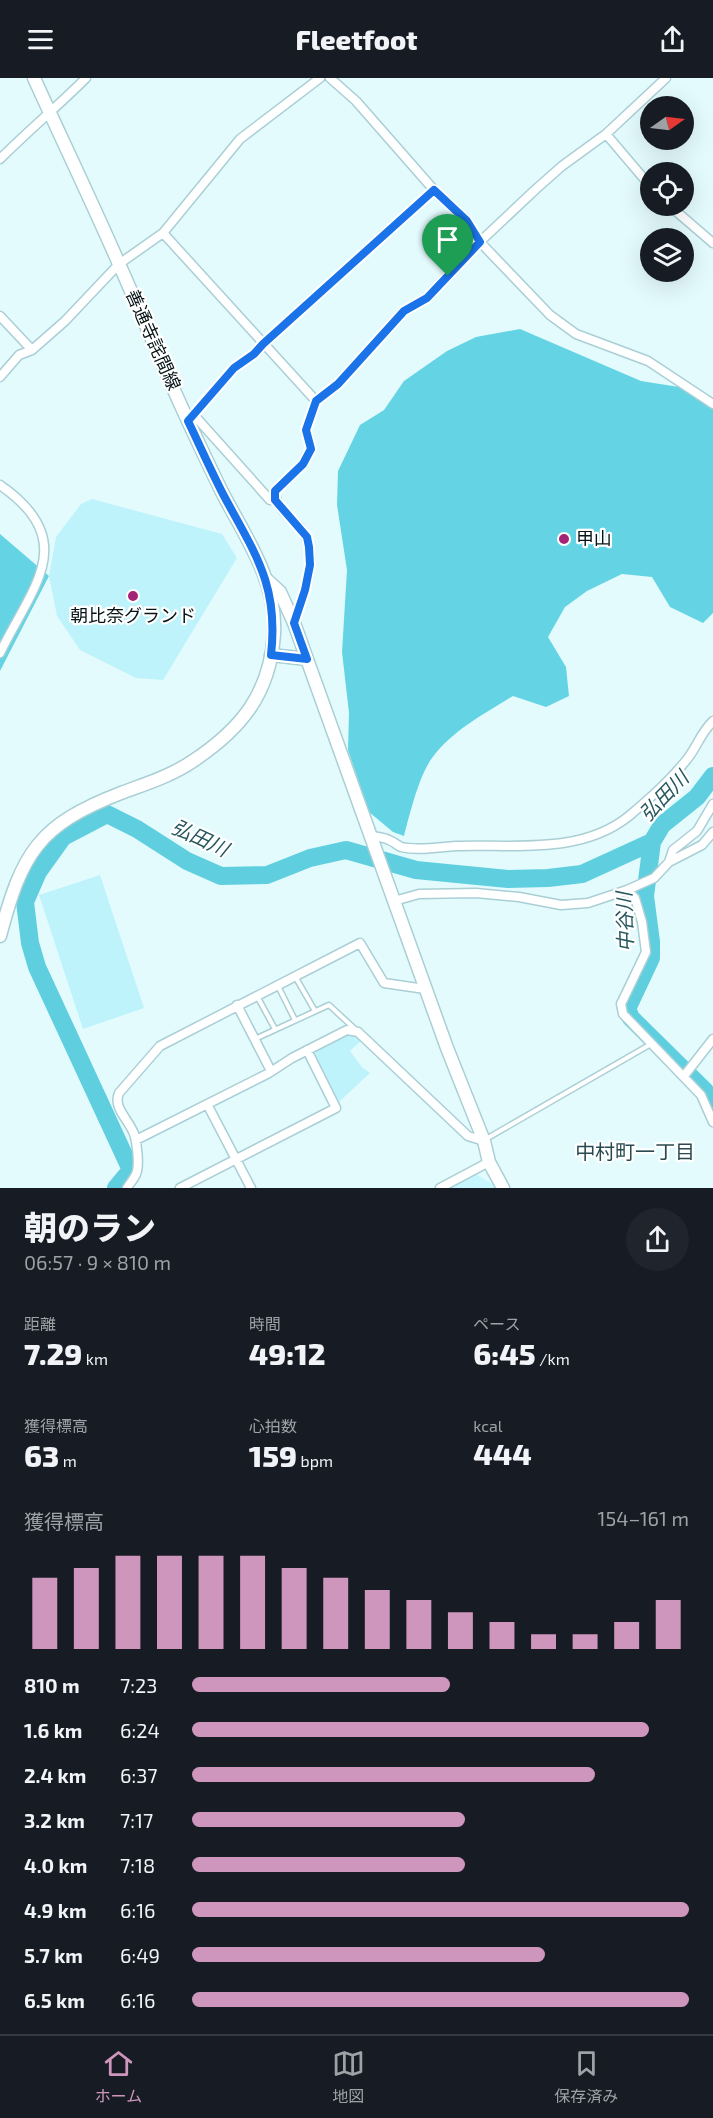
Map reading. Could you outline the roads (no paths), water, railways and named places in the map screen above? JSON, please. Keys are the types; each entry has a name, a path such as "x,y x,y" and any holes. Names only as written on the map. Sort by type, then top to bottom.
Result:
{"main road":[{"name":"善通寺詫間線","path":"0,936 15,885 24,864 39,842 57,826 78,812 188,765 236,728 252,706 265,679 274,633 273,610 267,580 34,78"},
{"path":"267,580 280,592 294,623 425,989 484,1141 489,1162 503,1188"},
{"path":"271,655 307,659"}],"street":[{"path":"0,159 27,130 50,114 86,78"},
{"path":"0,377 19,354 32,350 72,314 119,264 163,233 240,139 320,78"},
{"path":"330,78 356,101 434,190 467,221 480,242 532,298 564,327 576,334 648,361 713,404"},
{"path":"294,623 305,590 310,565 309,547 307,537 275,500 275,491 303,464 311,449 306,430 316,401 338,384 404,311 427,298 480,242 562,166 606,134 666,78"},
{"path":"606,134 640,174"},
{"path":"275,500 270,500 190,417 234,368 254,354 434,190"},
{"path":"682,216 713,243"},
{"path":"163,233 316,401"},
{"path":"0,316 32,350"},
{"path":"0,485 20,499 35,517 43,540 45,561 34,592 14,624 0,653"},
{"path":"373,839 388,839 400,847 514,847 544,845 582,838 604,831 627,817 673,775 689,757 702,732 713,721"},
{"path":"669,862 673,850 697,831 713,804"},
{"path":"394,901 419,894 476,893 519,897 561,905 588,903 654,878 669,862 702,845 713,832"},
{"path":"632,888 642,922 646,952 621,1004 623,1014 701,1095 713,1122"},
{"path":"127,1188 137,1172 135,1140 129,1123 118,1106 117,1099 119,1093 160,1046 360,943 384,983 425,989"},
{"path":"237,1005 271,1071"},
{"path":"135,1140 347,1030 358,1032 468,1136 484,1141"},
{"path":"684,1076 713,1039"},
{"path":"180,1188 336,1108 307,1050"},
{"path":"207,1104 251,1188"},
{"path":"440,1188 489,1162"}],"lane":[{"path":"295,976 315,1011"},
{"path":"278,985 295,1020"},
{"path":"257,995 275,1029"},
{"path":"255,1039 330,1005 358,1032"},
{"path":"484,1141 652,1043"}],"waterway":[{"name":"弘田川","path":"116,1188 131,1170 37,967 30,943 25,902 38,872 63,837 107,814 137,829 187,861 221,876 267,875 310,858 346,850 416,870 508,879 548,878 582,874 652,842 662,825 697,797 713,776"},
{"name":"中谷川","path":"652,842 645,896 651,958 627,1009 631,1018 705,1091 713,1108"}],"place":[{"name":"甲山","path":"564,539"},
{"name":"朝比奈グランド","path":"133,596"}],"district":[{"name":"中村町一丁目","path":"635,1152"}]}
